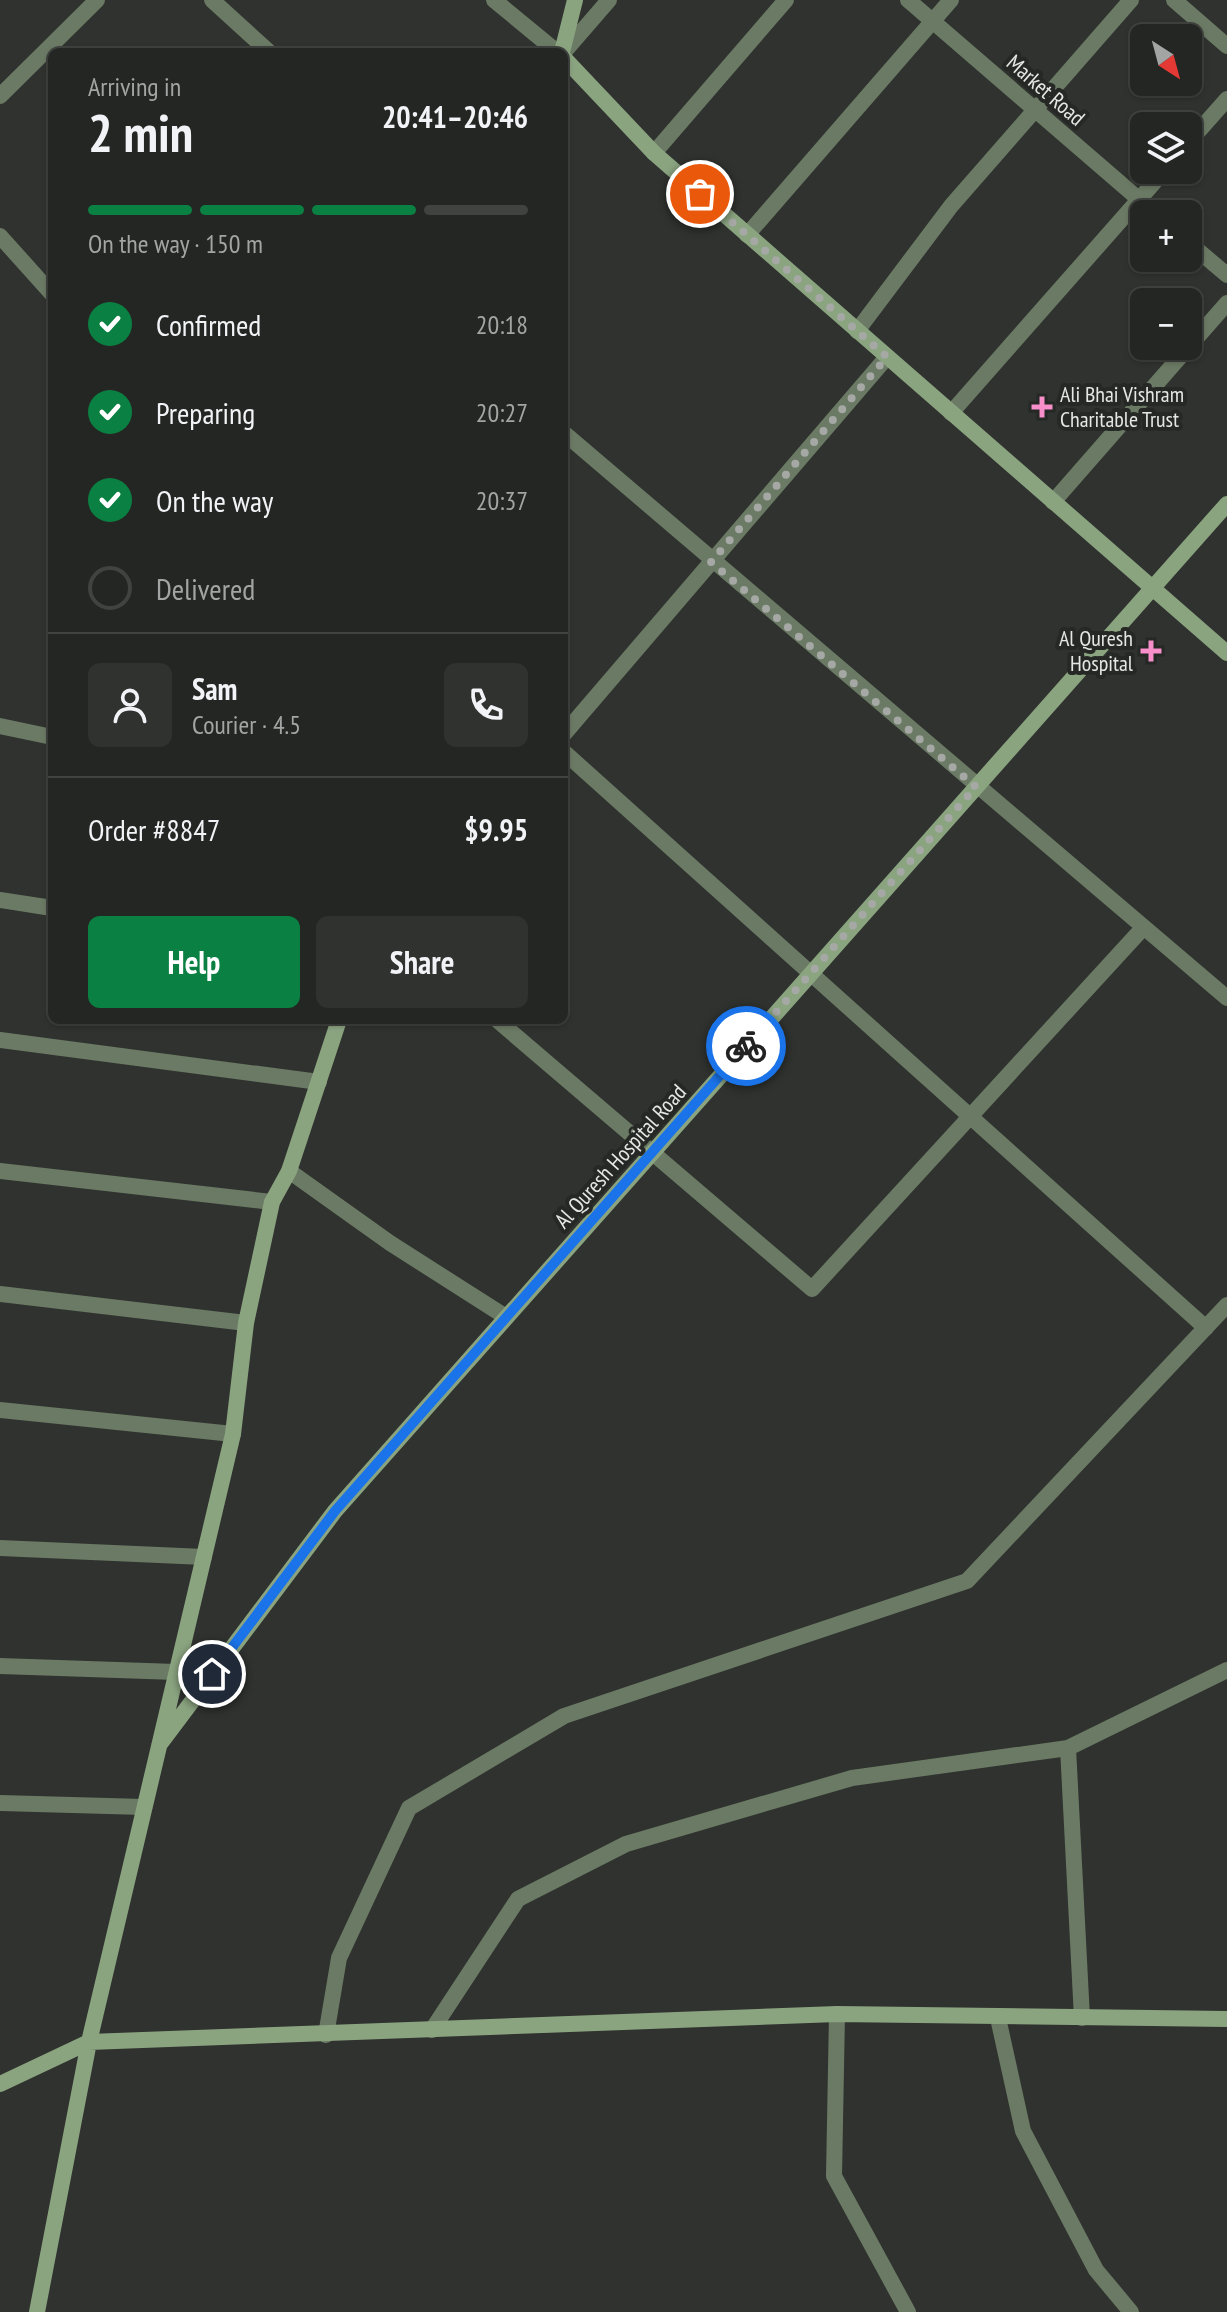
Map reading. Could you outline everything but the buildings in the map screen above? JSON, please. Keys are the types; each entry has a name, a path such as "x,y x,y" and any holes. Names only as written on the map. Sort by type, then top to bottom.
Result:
{"street":[{"path":"48,48 97,0"},
{"path":"212,0 265,48"},
{"path":"494,0 554,48"},
{"path":"563,48 575,0"},
{"path":"567,48 609,0"},
{"path":"654,153 786,0"},
{"name":"Market Road","path":"908,0 1139,200"},
{"path":"747,235 951,0"},
{"path":"857,331 951,206 1131,0"},
{"path":"1174,0 1227,46"},
{"path":"0,96 48,48"},
{"path":"568,60 654,153 1227,653"},
{"path":"1202,127 1227,99"},
{"path":"1139,200 1153,184"},
{"path":"951,413 1130,210"},
{"path":"0,236 48,290"},
{"path":"1202,254 1227,275"},
{"path":"1053,502 1227,303"},
{"path":"568,729 887,357"},
{"path":"568,437 711,562 1227,998"},
{"name":"Al Quresh Hospital Road","path":"160,1744 335,1511 1227,504"},
{"path":"0,726 48,736"},
{"path":"568,756 1206,1328"},
{"path":"0,900 48,907"},
{"path":"502,1024 812,1289 1143,928"},
{"path":"37,2312 89,2042 233,1434 246,1323 272,1202 289,1171 338,1024"},
{"path":"0,1040 319,1082"},
{"path":"0,1171 272,1202"},
{"path":"289,1171 390,1243 506,1317"},
{"path":"0,1294 246,1323"},
{"path":"326,2035 339,1958 409,1808 564,1716 967,1581 1227,1305"},
{"path":"0,1410 233,1434"},
{"path":"0,1548 204,1557"},
{"path":"0,1666 176,1672"},
{"path":"432,2030 518,1899 626,1844 852,1778 1068,1748 1227,1670"},
{"path":"1068,1748 1082,2018"},
{"path":"0,1803 144,1807"},
{"path":"0,2084 89,2042 837,2014 1227,2019"},
{"path":"837,2014 834,2176 908,2312"},
{"path":"998,2018 1023,2131 1096,2270 1131,2312"}],"way so far":[{"path":"700,194 887,357 711,562 976,787 746,1046"}],"place":[{"name":"Ali Bhai Vishram Charitable Trust","path":"1042,407"},
{"name":"Al Quresh Hospital","path":"1151,651"}],"route":[{"path":"212,1674 335,1511 746,1046"}]}
